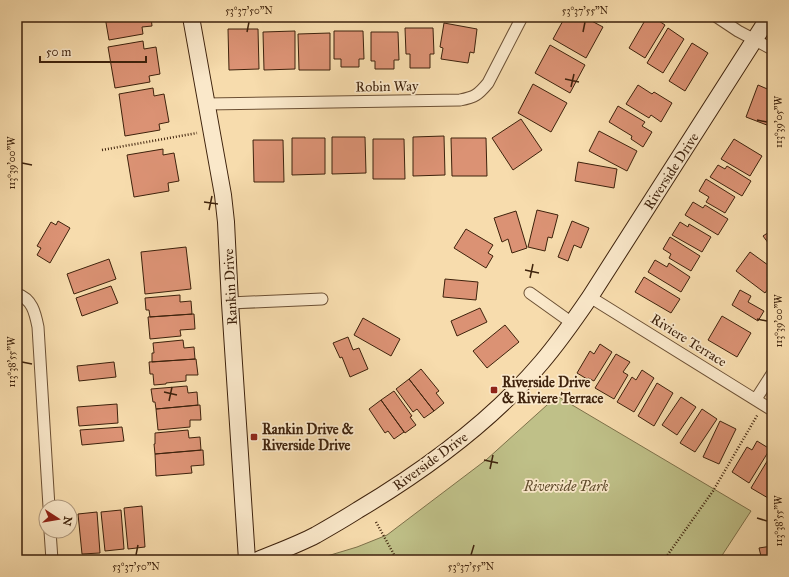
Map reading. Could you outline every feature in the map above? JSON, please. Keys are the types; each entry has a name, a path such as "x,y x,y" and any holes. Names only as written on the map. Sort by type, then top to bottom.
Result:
{"street":[{"name":"Rankin Drive","path":"191,17 223,195 226,222 230,303 248,560"},
{"name":"Robin Way","path":"206,104 460,100 471,98 480,92 488,83 522,17"},
{"path":"717,17 738,31 772,49"},
{"name":"Riverside Drive","path":"258,560 296,544 332,526 400,484 443,454 516,390 541,363 590,297 769,17"},
{"path":"530,293 572,323"},
{"path":"17,294 28,300 32,306 35,312 38,327 49,499"},
{"name":"Riviere Terrace","path":"590,297 772,410"},
{"path":"230,303 322,299"},
{"path":"756,399 772,374"},
{"path":"51,539 52,560"}],"path":[{"path":"102,150 198,133"},
{"path":"664,560 713,490 759,413"},
{"path":"376,522 397,560"}],"green space":[{"name":"Riverside Park","path":"557,396 751,511 719,560 314,560 357,547 387,535 486,460"}],"building":[{"path":"105,17 151,17 152,26 142,27 143,34 109,40"},
{"path":"565,17 584,17 603,27 586,58 553,39"},
{"path":"597,17 610,17 607,22"},
{"path":"647,17 653,17 665,25 645,58 629,48"},
{"path":"444,23 477,29 474,53 470,52 468,63 441,59 443,48 440,47"},
{"path":"405,28 433,28 434,54 430,54 430,68 410,68 410,54 406,54"},
{"path":"668,28 684,39 663,73 647,63"},
{"path":"228,29 258,29 259,69 229,70"},
{"path":"295,31 295,69 264,70 263,32"},
{"path":"334,31 363,31 364,59 359,59 359,67 341,67 341,59 334,59"},
{"path":"371,32 398,32 399,60 394,60 394,69 375,69 375,61 371,61"},
{"path":"330,33 330,70 299,70 298,34"},
{"path":"143,41 144,49 156,47 160,74 149,76 150,82 115,88 108,47"},
{"path":"692,43 708,53 685,91 669,81"},
{"path":"550,45 585,65 570,93 535,73"},
{"path":"533,84 567,103 551,132 518,113"},
{"path":"638,85 652,94 654,92 672,103 661,122 651,115 649,118 626,104"},
{"path":"758,85 772,91 772,127 746,117"},
{"path":"153,88 154,96 164,94 169,122 159,124 160,130 125,136 119,94"},
{"path":"618,106 645,122 642,126 652,132 643,147 631,139 632,136 609,122"},
{"path":"521,119 542,150 513,170 492,138"},
{"path":"599,131 637,151 627,171 589,151"},
{"path":"444,136 445,175 413,176 413,137"},
{"path":"332,137 365,137 366,173 332,174"},
{"path":"292,138 325,138 325,174 292,175"},
{"path":"451,138 486,138 487,176 452,176"},
{"path":"373,139 404,139 405,179 373,179"},
{"path":"734,139 762,156 750,176 721,159"},
{"path":"253,140 283,140 284,182 254,182"},
{"path":"163,149 163,155 174,153 179,181 168,183 169,191 134,197 127,155"},
{"path":"578,162 617,169 614,188 575,181"},
{"path":"718,165 725,169 727,166 751,181 742,196 710,177"},
{"path":"706,179 735,197 725,213 706,202 709,197 699,191"},
{"path":"693,202 703,208 705,205 728,219 718,235 685,215"},
{"path":"537,210 558,215 552,238 548,237 545,251 528,247"},
{"path":"516,211 527,248 512,253 508,239 502,242 494,218"},
{"path":"58,221 70,228 50,263 37,255 41,248 37,246 51,222 56,225"},
{"path":"572,221 589,228 581,248 574,245 568,261 558,257"},
{"path":"680,222 688,227 689,224 711,237 702,252 672,235"},
{"path":"466,229 493,245 488,253 493,256 486,268 454,248"},
{"path":"772,230 772,248 763,236"},
{"path":"670,237 700,256 691,271 669,258 671,254 663,249"},
{"path":"186,247 191,289 145,294 141,252"},
{"path":"750,252 772,268 772,283 765,293 736,271"},
{"path":"109,259 116,279 74,294 67,274"},
{"path":"655,260 667,267 669,263 690,277 681,292 648,272"},
{"path":"644,277 680,299 671,313 635,292"},
{"path":"445,279 478,282 476,300 443,297"},
{"path":"111,286 118,303 82,316 76,298"},
{"path":"740,290 751,296 748,302 764,311 758,321 732,305"},
{"path":"180,295 180,302 191,301 192,314 150,317 149,310 146,310 145,298"},
{"path":"480,308 487,322 457,336 451,321"},
{"path":"194,314 195,329 180,330 181,336 150,339 148,317"},
{"path":"722,316 751,333 737,357 708,340"},
{"path":"363,318 400,339 391,356 354,335"},
{"path":"505,325 519,342 487,368 473,351"},
{"path":"348,337 353,350 359,348 368,369 350,377 342,357 340,358 333,343"},
{"path":"183,340 184,348 194,347 195,359 152,362 152,353 154,353 153,343"},
{"path":"600,344 612,352 594,381 577,373 590,351 594,354"},
{"path":"616,354 630,362 623,372 628,375 614,399 595,388"},
{"path":"196,359 198,375 186,375 186,381 154,385 153,374 150,374 149,362"},
{"path":"114,362 116,377 79,381 77,366"},
{"path":"421,369 439,391 436,393 444,403 434,411 409,379"},
{"path":"642,370 654,378 634,412 617,402 632,377 636,380"},
{"path":"409,379 434,411 424,418 417,409 413,412 396,389"},
{"path":"657,383 673,393 654,426 638,416"},
{"path":"187,386 188,393 197,392 198,405 156,409 155,402 153,402 151,389"},
{"path":"394,391 412,416 410,417 416,425 405,433 381,400"},
{"path":"681,397 696,407 677,435 662,425"},
{"path":"381,400 404,432 394,439 388,431 385,433 369,409"},
{"path":"117,404 118,423 79,426 77,407"},
{"path":"200,405 201,420 190,420 190,427 158,430 156,409"},
{"path":"702,409 717,419 695,452 680,443"},
{"path":"720,421 736,429 719,464 703,457"},
{"path":"122,427 124,441 82,445 80,430"},
{"path":"188,430 189,438 200,437 201,450 155,454 155,433"},
{"path":"757,441 770,449 749,483 732,472 747,447 752,450"},
{"path":"203,450 204,465 191,466 192,473 156,476 155,454"},
{"path":"772,453 772,491 768,498 751,488"},
{"path":"142,506 145,547 128,549 124,508"},
{"path":"121,510 124,549 105,551 101,512"},
{"path":"97,512 100,553 82,554 78,514"},
{"path":"772,546 772,560 762,560 759,548"}],"place":[{"name":"Riverside Drive & Riviere Terrace","path":"494,390"},
{"name":"Rankin Drive & Riverside Drive","path":"254,437"}]}
